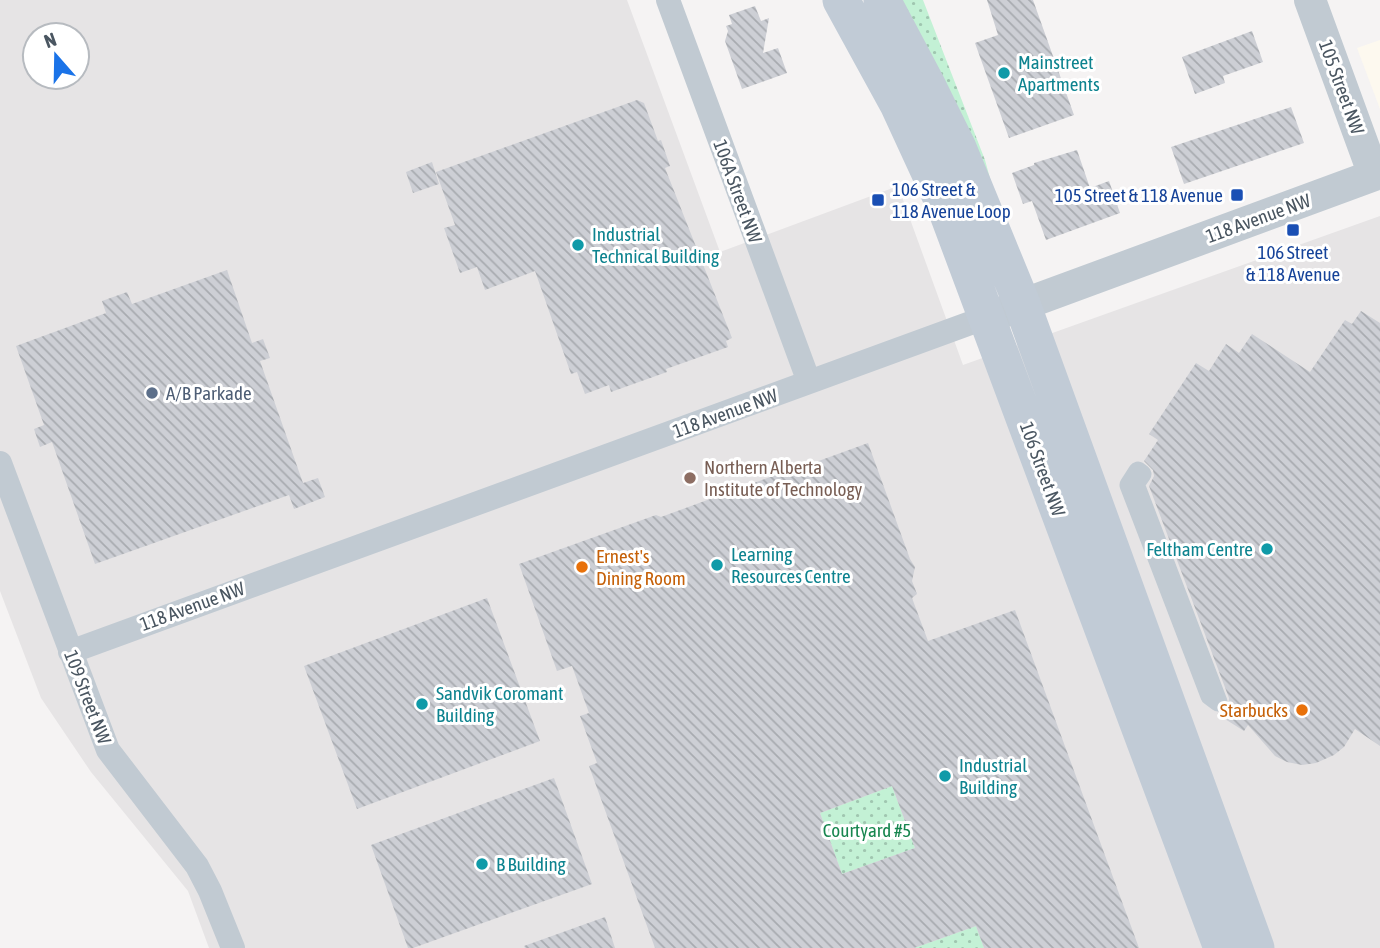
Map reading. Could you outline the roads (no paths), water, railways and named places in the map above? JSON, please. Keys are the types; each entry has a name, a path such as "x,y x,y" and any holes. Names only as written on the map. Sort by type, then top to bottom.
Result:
{"main road":[{"name":"106 Street NW","path":"841,0 926,161 987,317 1222,948"},
{"name":"106 Street NW","path":"882,0 958,148 1022,304 1256,948"}],"street":[{"name":"106A Street NW","path":"668,0 809,382"},
{"name":"105 Street NW","path":"1310,0 1378,178"},
{"name":"118 Avenue NW","path":"70,652 1022,304 1378,178"},
{"name":"109 Street NW","path":"0,463 108,750 197,866 233,948"},
{"path":"1138,471 1142,474 1135,484 1217,702 1210,696 1129,485 1138,471"}],"place":[{"name":"Mainstreet Apartments","path":"1004,73"},
{"name":"105 Street & 118 Avenue","path":"1237,195"},
{"name":"106 Street & 118 Avenue Loop","path":"878,200"},
{"name":"106 Street & 118 Avenue","path":"1293,230"},
{"name":"Industrial Technical Building","path":"578,245"},
{"name":"A/B Parkade","path":"152,393"},
{"name":"Northern Alberta Institute of Technology","path":"690,478"},
{"name":"Feltham Centre","path":"1267,549"},
{"name":"Learning Resources Centre","path":"717,565"},
{"name":"Ernest's Dining Room","path":"582,567"},
{"name":"Sandvik Coromant Building","path":"422,704"},
{"name":"Starbucks","path":"1302,710"},
{"name":"Industrial Building","path":"945,776"},
{"name":"B Building","path":"482,864"}],"park label":[{"name":"Courtyard #5","path":"867,830"}]}
